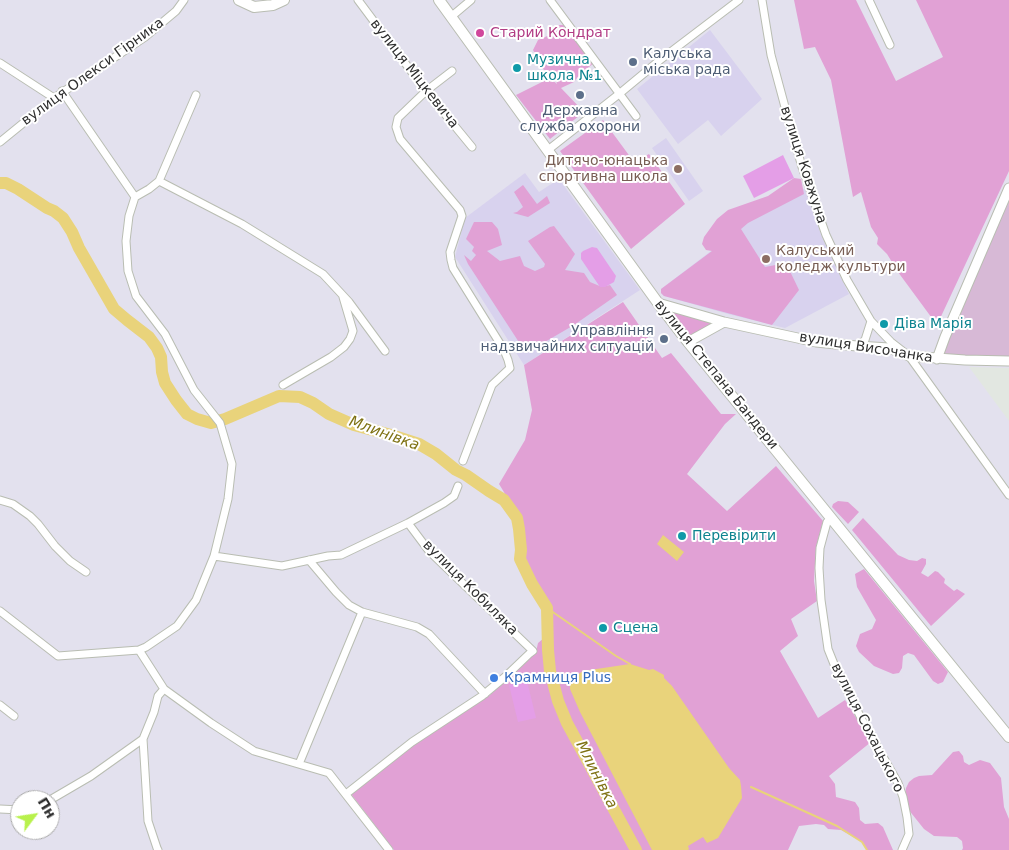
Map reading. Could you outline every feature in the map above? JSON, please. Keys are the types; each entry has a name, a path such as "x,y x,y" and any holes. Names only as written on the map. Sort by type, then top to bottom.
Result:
{"main road":[{"path":"239,0 254,7 273,5 284,0"},
{"name":"вулиця Степана Бандери","path":"439,0 688,342 1009,737"}],"street":[{"name":"вулиця Олекси Гірника","path":"0,142 62,92 145,36 176,11 184,0"},
{"name":"вулиця Міцкевича","path":"358,0 426,91 472,147"},
{"path":"452,16 471,0"},
{"path":"550,0 636,116"},
{"path":"548,150 660,60 739,0"},
{"name":"вулиця Ковжуна","path":"762,0 771,55 802,168 826,235 847,280 871,320 890,342 909,356 1009,495"},
{"path":"869,0 890,44"},
{"path":"0,62 54,98"},
{"path":"452,71 426,91 398,118 396,127 400,139 460,210 462,216 450,252 453,268 504,350 510,368 492,385 463,462"},
{"path":"62,92 135,197"},
{"path":"0,611 58,656 139,650 177,626 196,600 214,556 228,499 232,464 220,424 194,390 165,334 136,296 128,271 126,240 129,216 135,197 159,181 196,95"},
{"path":"159,181 242,224 323,274 342,294 385,351"},
{"path":"937,358 944,337 1009,188"},
{"path":"283,385 331,357 344,347 350,339 353,331 342,294"},
{"name":"вулиця Височанка","path":"658,303 724,322 816,342 889,348 909,356 1009,361"},
{"path":"857,346 865,340 871,320"},
{"path":"688,342 724,322"},
{"path":"214,556 282,566 341,555 408,523 454,496 458,486"},
{"path":"0,500 14,504 30,516 55,546 70,561 86,572"},
{"name":"вулиця Сохацького","path":"831,519 827,522 820,548 818,568 828,649 862,720 898,783 903,797 909,834 902,850"},
{"name":"вулиця Кобиляка","path":"408,523 429,551 533,651 485,694"},
{"path":"309,560 336,592 349,604 362,612 417,627 429,634 485,694 412,742 346,794"},
{"path":"299,764 362,612"},
{"path":"139,650 164,689 254,751 330,773 389,850"},
{"path":"158,850 148,821 143,739 158,696 164,689"},
{"path":"0,705 14,716"},
{"path":"60,794 91,776 143,739"}],"shaded area":[{"path":"794,0 856,0 896,81 943,57 916,0 1009,0 1009,171 937,325 887,254 877,244 878,238 871,227 861,192 853,197 831,80 815,47 804,49"},
{"path":"558,25 564,25 594,63 580,74 574,82 561,88 584,112 550,139 516,95 550,78 557,84 552,73 543,69 533,50 538,40 552,34"},
{"path":"710,30 762,99 721,136 708,120 678,144 637,89"},
{"path":"603,120 634,162 649,154 685,204 631,249 560,151"},
{"name":"Дитячо-юнацька спортивна школа","path":"666,138 703,191 689,201 652,148"},
{"path":"783,155 794,178 754,198 743,176"},
{"path":"525,173 539,192 559,179 640,290 524,365 455,257 465,218"},
{"path":"794,178 801,179 804,194 748,223 741,229 765,267 786,263 799,290 772,325 664,296 661,293 661,289 712,251 706,250 702,244 704,237 717,219 728,210 768,196"},
{"path":"523,185 537,204 547,196 550,203 528,217 513,213 523,207 514,192"},
{"name":"Калуський коледж культури","path":"805,188 822,237 849,294 785,328 664,296 661,293 661,289 728,238 738,224"},
{"path":"1009,201 1009,361 937,359"},
{"path":"474,222 492,222 498,229 502,245 487,251 500,261 520,256 524,266 535,271 544,267 545,264 528,241 554,226 575,254 565,270 584,273 590,282 602,287 610,285 617,295 574,325 526,353 464,255 471,261 476,255 472,251 474,247 466,239"},
{"path":"592,247 597,248 616,276 614,282 605,287 600,287 581,259 581,253"},
{"path":"623,302 662,358 671,353 721,414 736,414 725,424 687,474 727,511 776,466 823,521 816,547 814,581 817,601 791,619 798,636 780,651 818,718 845,700 871,742 829,776 835,784 836,797 855,802 859,808 860,820 865,824 878,823 883,827 893,850 867,850 862,842 841,830 828,829 824,825 816,824 799,826 788,850 394,850 351,794 415,743 490,695 536,652 538,643 544,638 545,598 523,559 521,520 499,484 525,440 532,410 524,365"},
{"path":"675,312 714,322 694,336 690,335 674,314"},
{"path":"969,367 1009,368 1009,421"},
{"path":"838,501 848,502 859,512 848,524 832,507"},
{"path":"863,518 898,555 909,560 926,559 926,564 921,573 928,577 935,571 938,572 945,579 944,583 954,591 957,589 965,594 931,626 852,530"},
{"path":"663,535 684,552 677,561 657,544"},
{"path":"864,569 948,672 943,682 938,684 933,681 914,655 908,653 903,656 902,668 899,673 893,674 874,666 859,652 856,646 860,634 872,629 876,620 857,587 855,574"},
{"path":"630,664 649,670 653,669 664,675 664,678 672,686 729,768 740,780 742,798 718,838 707,843 703,837 688,846 688,850 652,850 580,712 570,689 570,680 583,671"},
{"path":"527,681 536,718 518,722 509,685"},
{"path":"959,751 963,756 964,762 969,765 980,760 990,763 1001,778 1004,807 1009,819 1009,850 962,850 962,841 957,837 934,836 924,829 908,809 905,795 909,782 919,776 932,775 953,752"}],"waterway":[{"name":"Млинівка","path":"0,183 6,183 18,189 63,218 114,309 149,337 157,348 161,357 165,383 187,414 211,423 279,396 300,397 329,414 354,425 419,444 504,500 517,518 521,550 520,559 532,584 547,608 550,671 558,701 567,723 636,850"},
{"path":"547,608 630,664"},
{"path":"751,787 837,826 862,842 867,850"}],"place":[{"name":"Старий Кондрат","path":"480,33"},
{"name":"Калуська міська рада","path":"633,62"},
{"name":"Музична школа №1","path":"517,68"},
{"name":"Державна служба охорони","path":"580,95"},
{"name":"Дитячо-юнацька спортивна школа","path":"678,169"},
{"name":"Калуський коледж культури","path":"766,259"},
{"name":"Діва Марія","path":"884,324"},
{"name":"Управління надзвичайних ситуацій","path":"664,339"},
{"name":"Перевірити","path":"682,536"},
{"name":"Сцена","path":"603,628"},
{"name":"Крамниця Plus","path":"494,678"}]}
